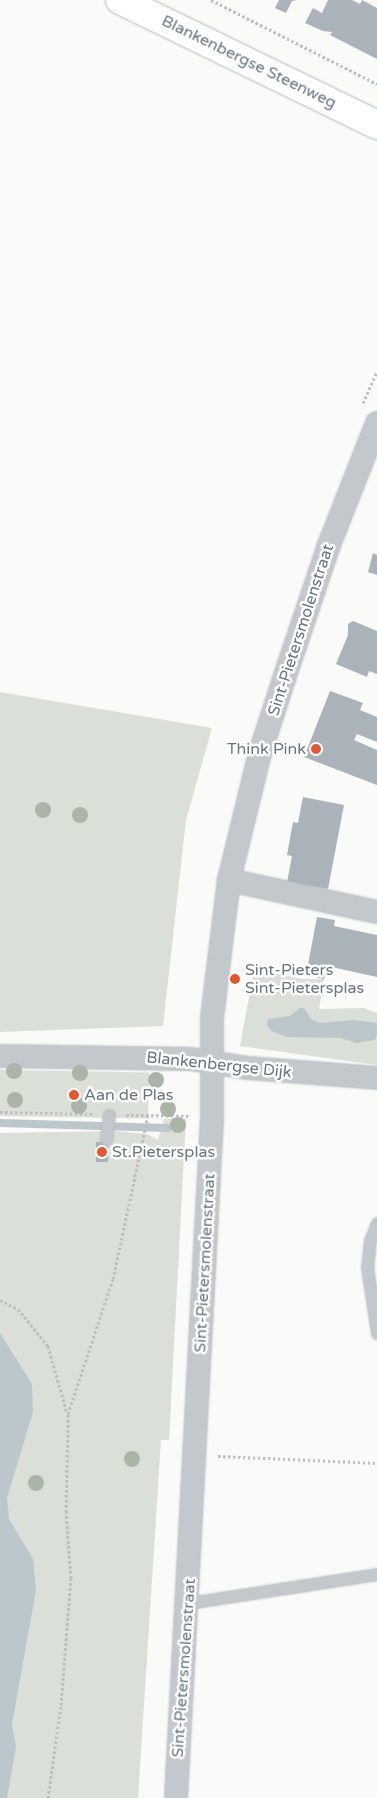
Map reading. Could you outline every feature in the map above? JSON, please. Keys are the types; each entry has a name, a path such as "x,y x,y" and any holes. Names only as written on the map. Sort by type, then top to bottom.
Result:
{"main road":[{"name":"Blankenbergse Steenweg","path":"120,0 377,125"}],"street":[{"name":"Sint-Pietersmolenstraat","path":"176,1798 196,1455 212,1119 212,1018 229,880 260,753 328,546 377,423"},
{"path":"229,880 377,912"},
{"name":"Blankenbergse Dijk","path":"0,1056 112,1056 212,1062 248,1068 377,1078"}],"lane":[{"path":"108,1135 109,1116"},
{"path":"377,1223 370,1240 367,1267 377,1333"},
{"path":"188,1603 377,1574"}],"path":[{"path":"211,0 377,84"},
{"path":"48,1798 61,1705 71,1578 66,1512 68,1414 113,1279 138,1156 147,1132 148,1116"},
{"path":"0,1300 18,1309 48,1346 68,1414"},
{"path":"196,1455 377,1463"}],"shaded area":[{"path":"0,692 212,728 186,820 163,1026 0,1032"},
{"path":"254,970 304,979 324,979 319,1009 364,1008 377,1013 377,1065 240,1046"},
{"path":"300,1008 304,1008 312,1020 321,1023 353,1020 377,1023 377,1035 375,1040 356,1043 340,1038 287,1037 271,1031 267,1025 268,1019 290,1016"},
{"name":"Aan de Plas","path":"0,1070 149,1073 148,1119 0,1116"},
{"path":"164,1119 186,1119 169,1440 161,1440 138,1798 0,1798 0,1133 115,1131 147,1134 158,1140"},
{"path":"0,1333 32,1384 33,1412 7,1498 9,1519 33,1559 36,1590 12,1724 16,1747 7,1798 0,1798"}],"building":[{"path":"279,0 297,0 292,1 286,13 275,8"},
{"path":"328,0 352,0 360,4 362,0 377,8 377,59 330,35 332,32 323,31 305,23 313,8 322,13"},
{"path":"373,553 377,555 377,575 368,572"},
{"path":"353,621 377,631 377,674 369,671 367,677 336,664 348,635 348,624"},
{"path":"330,691 363,703 360,710 377,717 377,742 357,734 354,740 377,750 377,785 304,757"},
{"path":"303,797 344,805 328,889 287,882 292,856 287,855 293,822 298,823"},
{"path":"317,917 335,920 334,926 377,935 377,977 327,966 324,979 306,975"},
{"name":"St.Pietersplas","path":"96,1142 108,1142 108,1162 96,1162"}],"waterway":[{"path":"0,1123 168,1128"}],"place":[{"name":"Think Pink","path":"316,749"},
{"name":"Sint-Pieters Sint-Pietersplas","path":"235,979"},
{"name":"Aan de Plas","path":"74,1095"},
{"name":"St.Pietersplas","path":"102,1152"}]}
